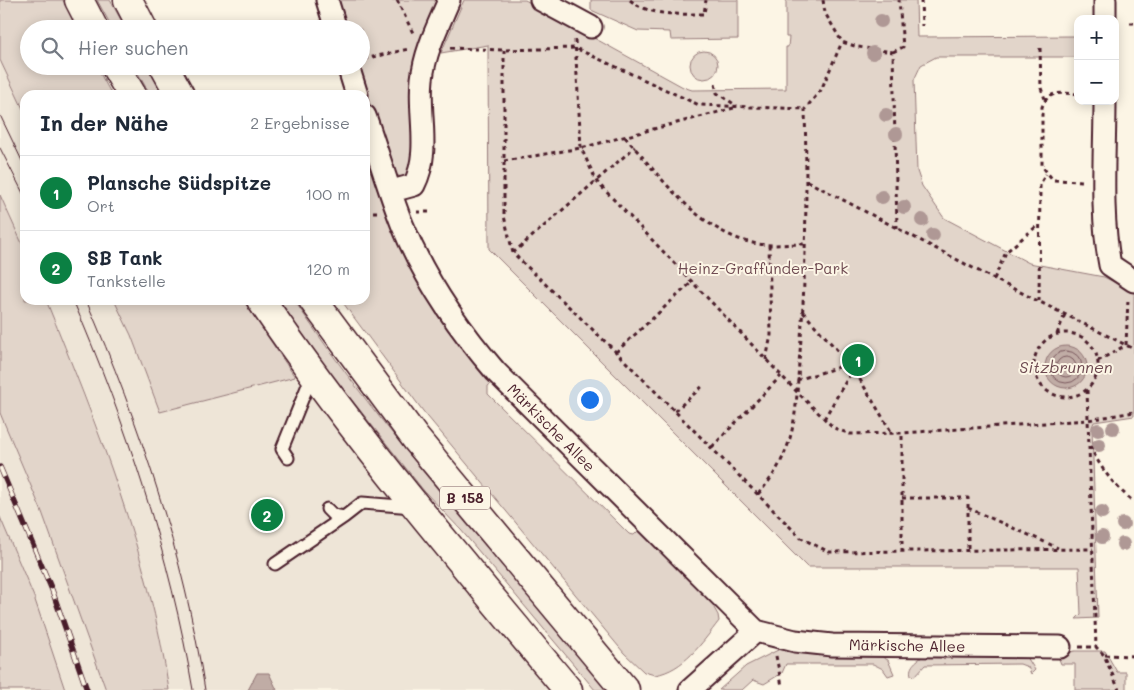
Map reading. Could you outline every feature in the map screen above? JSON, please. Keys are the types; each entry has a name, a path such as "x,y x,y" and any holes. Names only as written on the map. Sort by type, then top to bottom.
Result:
{"main road":[{"path":"79,0 89,20"},
{"path":"128,0 138,20"},
{"path":"121,75 129,90"},
{"path":"169,75 177,90"},
{"name":"B 158","path":"264,305 312,376 417,508 568,690"},
{"name":"B 158","path":"316,305 416,439 625,690"}],"street":[{"path":"327,0 333,20"},
{"path":"392,191 414,185 420,172 423,159 422,80 424,47 449,0"},
{"path":"541,0 583,22"},
{"path":"1105,0 1105,15"},
{"path":"349,75 352,90"},
{"path":"1105,105 1104,181 1110,265 1131,280"},
{"name":"Märkische Allee","path":"370,130 402,224 421,265 472,344 496,372 756,631 795,641 832,646 1060,647"},
{"path":"690,690 756,631"}],"lane":[{"path":"288,458 282,448 312,376"},
{"path":"275,564 362,504 417,508"},
{"path":"327,509 333,515 344,517"}],"path":[{"path":"397,0 424,47"},
{"path":"630,0 638,7 658,13 704,14 706,0"},
{"path":"823,0 825,14 842,42 858,47 893,52 904,48 899,0"},
{"path":"922,0 922,26"},
{"path":"583,22 575,48 581,148 597,182 796,392 834,428 850,434 893,434 1088,420 1134,412"},
{"path":"758,494 773,478 790,438 797,402 796,392 803,312 807,181 805,109 821,90 842,42"},
{"path":"370,58 424,47 504,50 575,48 699,105 805,109"},
{"path":"1040,48 1041,88 1045,99"},
{"path":"504,50 504,216 513,253 676,411 801,538 829,552 1093,549"},
{"path":"893,52 897,228"},
{"path":"715,84 717,93 737,107"},
{"path":"1074,94 1054,93 1045,99 1042,107 1042,166 1052,180 1104,181"},
{"path":"504,161 581,148 725,112 737,107"},
{"path":"625,137 705,220 742,239 769,244 805,244"},
{"path":"513,253 635,147"},
{"path":"1039,302 1040,184 1046,174"},
{"path":"807,181 994,279 1134,349"},
{"path":"994,279 1006,252 1039,225"},
{"path":"766,360 771,335 769,244"},
{"path":"1126,345 1131,280"},
{"path":"616,352 692,282"},
{"path":"803,312 853,368 893,434"},
{"path":"1057,334 1065,314"},
{"path":"1068,333 1079,336 1095,350 1098,360 1098,371 1094,381 1087,390 1078,395 1058,396 1041,386 1036,376 1035,356 1040,346 1057,334 1068,333"},
{"path":"1098,360 1126,345"},
{"path":"798,380 849,364"},
{"path":"824,420 853,368"},
{"path":"712,447 781,376"},
{"path":"676,411 704,384"},
{"path":"1087,390 1096,647 1104,655 1119,690"},
{"path":"902,433 902,552"},
{"path":"1089,443 1100,467 1123,494 1134,502"},
{"path":"902,498 968,498 968,551"},
{"path":"968,508 1060,550"},
{"path":"774,648 782,686"},
{"path":"1104,655 1134,656"}],"shaded area":[{"path":"0,60 20,102 20,239 0,195"},
{"path":"48,305 116,305 131,335 160,412 295,377 402,512 550,690 169,690 162,646 135,539 94,418"},
{"path":"0,413 42,512 106,690 65,690 34,597 0,517"}],"green space":[{"path":"0,0 63,0 73,20 20,20 20,75 101,75 109,90 20,90 20,102 0,60"},
{"path":"97,0 110,0 121,20 108,20"},
{"path":"334,0 437,0 421,38 423,42 415,170 404,178 394,174 370,104 370,90 365,90 360,75 370,75 370,20 341,20"},
{"name":"Heinz-Graffunder-Park","path":"464,0 525,0 683,87 692,90 786,89 786,47 788,47 789,37 786,37 786,0 916,0 917,37 1074,36 1074,57 936,57 921,65 914,80 917,171 922,186 944,218 1029,263 1104,277 1134,292 1134,416 1094,422 1092,427 1098,618 1076,619 1081,614 1079,567 807,567 489,249 488,45 441,53"},
{"path":"591,0 738,0 738,39 671,40 670,32 638,31 591,10"},
{"path":"704,51 714,55 718,65 714,75 704,79 694,75 690,65 694,55"},
{"path":"139,75 152,75 160,90 147,90"},
{"path":"370,149 495,380 488,386 488,394 629,534 634,535 641,528 717,603 714,608 719,621 684,662 675,668 655,675 644,672 624,653 423,411 345,305 370,305"},
{"path":"0,195 20,239 20,305 48,305 84,395 119,491 149,589 169,690 106,690 42,512 0,413"},
{"path":"116,305 246,305 295,377 160,412 131,335"},
{"path":"282,305 298,305 406,451 609,690 595,690 461,530 424,491 328,370"},
{"path":"0,517 34,597 65,690 0,690"},
{"path":"782,648 878,655 888,660 894,674 888,676 883,669 873,664 786,664 782,673 764,684 753,680 742,690 719,690 746,666"},
{"path":"1075,651 1105,651 1117,672 1126,672 1126,690 1075,690 1075,664 1061,664 1059,659 1061,654"},
{"path":"926,655 1027,657 1035,670 1031,674 1028,667 1020,664 925,665 915,676 911,675 912,666"}],"water":[{"name":"Sitzbrunnen","path":"1062,346 1070,346 1081,352 1087,367 1081,382 1070,388 1062,388 1051,382 1045,371 1045,363 1051,352"},
{"path":"257,673 269,673 277,690 248,690"}],"tram line":[{"path":"0,115 20,157"},
{"path":"0,148 20,187"},
{"path":"75,305 129,443 145,492 172,590 193,690"},
{"path":"88,305 124,394 158,491 185,590 205,690"}],"railway":[{"path":"0,467 52,590 87,690"}],"place":[{"name":"Plansche Südspitze","path":"858,360"},
{"name":"SB Tank","path":"267,515"}]}
